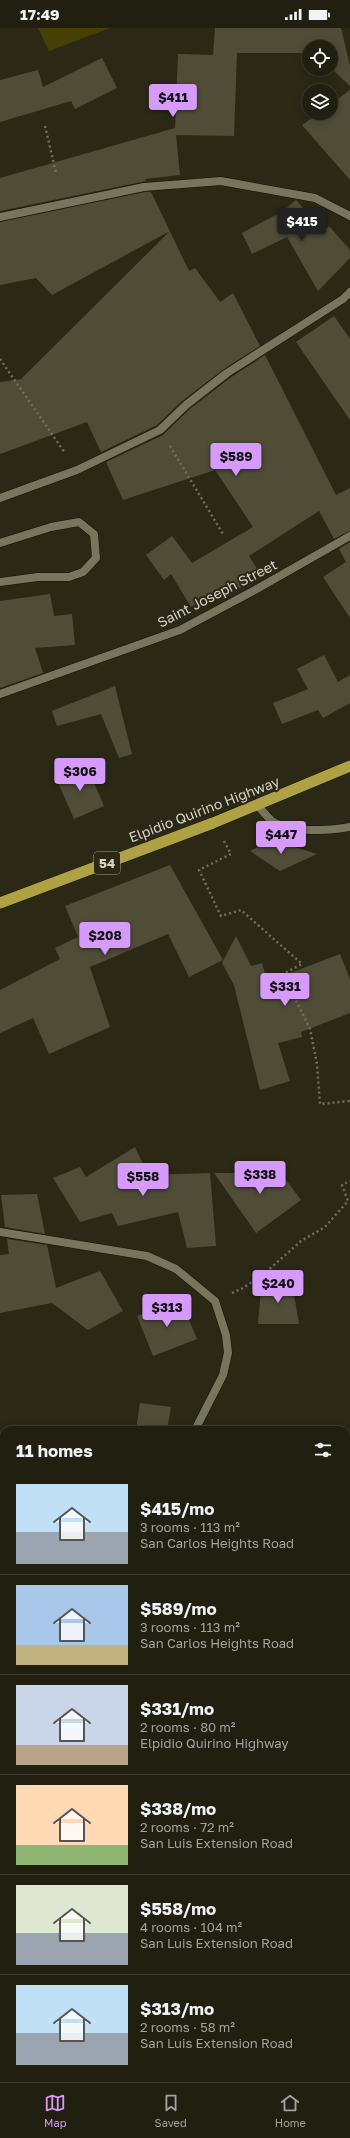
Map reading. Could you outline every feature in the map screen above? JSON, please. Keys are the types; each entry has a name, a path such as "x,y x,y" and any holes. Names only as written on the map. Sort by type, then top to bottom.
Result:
{"highway":[{"name":"Elpidio Quirino Highway","path":"0,903 213,824 350,766"}],"street":[{"path":"0,217 144,187 221,181 315,198 350,216"},
{"path":"0,498 77,470 160,430 186,405 227,373 343,299 350,292"},
{"path":"0,542 51,527 79,522 94,534 96,558 83,572 68,577 38,577 0,582"},
{"name":"Saint Joseph Street","path":"0,694 180,630 255,590 350,536"},
{"path":"257,805 272,821 291,827 318,830 350,827"},
{"path":"0,1232 147,1256 176,1269 215,1301 226,1335 228,1354 223,1375 197,1426"}],"path":[{"path":"45,126 56,174"},
{"path":"0,359 77,470"},
{"path":"160,430 223,534"},
{"path":"231,854 199,870 221,916 241,910 302,964 283,974 310,1030 318,1064 320,1104 350,1101"},
{"path":"215,1301 243,1288 265,1273 301,1241 324,1227 348,1201 342,1185 350,1181"}],"shaded area":[{"path":"38,28 110,28 49,51"}],"building":[{"path":"215,28 341,28 350,66 350,86 338,75 338,40 302,40 302,53 237,53 234,136 176,135 180,175 145,179 146,181 0,211 0,178 175,128 178,54 213,55"},
{"path":"102,58 117,88 75,109 71,101 0,122 0,80 38,70 43,87"},
{"path":"350,90 350,180 302,125 309,120 338,120 338,99"},
{"path":"151,192 170,231 52,295 36,278 0,285 0,222"},
{"path":"296,200 324,231 329,226 350,250 350,258 318,291 287,237 252,254 242,233 283,211"},
{"path":"170,231 189,271 195,268 220,302 233,293 260,346 224,369 182,401 157,425 101,452 87,422 0,454 0,382 21,379"},
{"path":"334,316 350,339 350,420 296,342"},
{"path":"265,355 336,495 350,488 350,531 334,539 319,511 249,556 261,575 227,596 223,588 191,607 171,574 164,580 146,555 172,536 192,563 253,527 215,470 123,500 106,462 163,435 190,409 230,378"},
{"path":"350,542 350,618 323,577 346,562 339,549"},
{"path":"50,594 54,616 72,614 75,645 35,648 43,673 0,688 0,601"},
{"path":"324,655 338,682 350,675 350,703 323,718 318,710 282,724 273,703 308,689 297,669"},
{"path":"115,686 132,754 119,758 101,714 57,726 52,711"},
{"path":"87,766 104,806 74,819 56,778"},
{"path":"272,840 317,854 280,871 250,851"},
{"path":"170,865 223,960 189,977 168,934 90,967 110,1027 49,1054 33,1018 0,1033 0,990 60,959 55,948 78,937 65,906"},
{"path":"236,936 251,966 262,963 267,982 340,954 350,979 350,1013 301,1032 302,1037 278,1043 290,1081 260,1090 234,985 222,963"},
{"path":"135,1147 148,1175 210,1173 216,1246 187,1248 178,1212 118,1226 112,1213 80,1222 53,1178 80,1167 86,1177"},
{"path":"275,1165 301,1200 256,1233 214,1173 265,1173"},
{"path":"37,1194 45,1234 5,1227 1,1195"},
{"path":"7,1239 47,1245 56,1288 100,1271 123,1311 88,1330 52,1303 0,1313 0,1255 9,1254"},
{"path":"291,1277 299,1324 258,1324 261,1289"},
{"path":"181,1300 197,1339 153,1356 137,1316"},
{"path":"140,1403 171,1407 168,1426 137,1426"}]}
